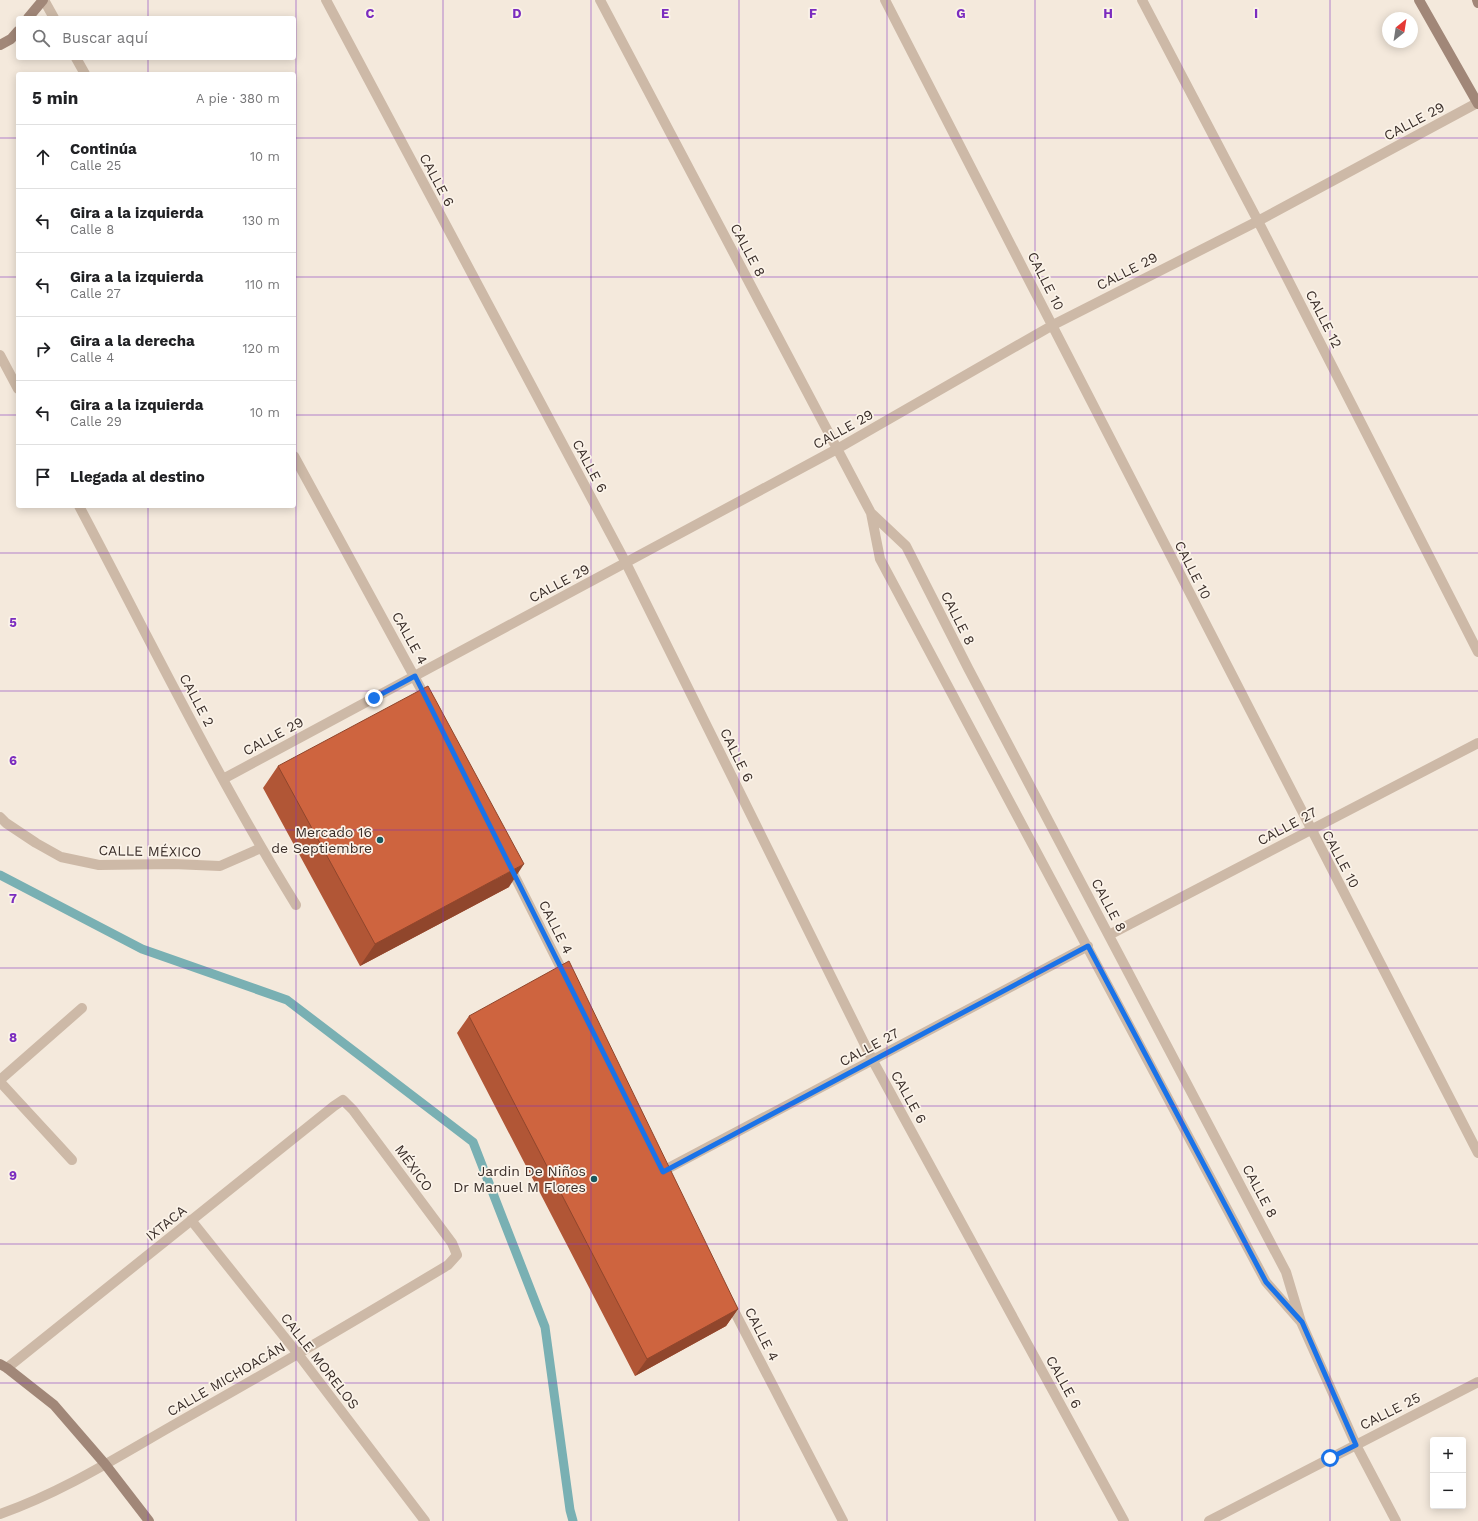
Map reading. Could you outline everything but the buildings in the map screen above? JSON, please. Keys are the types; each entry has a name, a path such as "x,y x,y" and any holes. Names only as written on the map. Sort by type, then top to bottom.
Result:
{"street":[{"path":"30,16 44,0 53,16"},
{"name":"CALLE 6","path":"326,0 626,563 873,1060 1124,1521"},
{"name":"CALLE 8","path":"600,0 871,514 880,559 1088,946 1266,1282 1302,1322"},
{"name":"CALLE 10","path":"885,0 1053,324 1310,830 1478,1153"},
{"name":"CALLE 12","path":"1142,0 1258,221 1478,652"},
{"path":"1419,0 1478,104"},
{"path":"0,45 11,39 16,33"},
{"path":"77,60 84,72"},
{"name":"CALLE 29","path":"223,779 837,449 1053,324 1258,221 1478,104"},
{"path":"0,355 16,385"},
{"name":"CALLE 4","path":"296,460 415,676 433,712"},
{"name":"CALLE 2","path":"80,508 223,779 261,848 296,905"},
{"name":"CALLE 8","path":"871,514 906,546 968,668 1286,1272 1302,1322 1356,1445 1396,1521"},
{"name":"CALLE 27","path":"1109,935 1478,743"},
{"name":"CALLE MÉXICO","path":"0,817 6,823 61,858 99,865 173,864 220,866 261,848"},
{"name":"CALLE 4","path":"504,853 571,988"},
{"name":"CALLE 27","path":"663,1171 1088,946"},
{"path":"72,1160 0,1081 82,1008"},
{"name":"IXTACA","path":"3,1366 342,1100"},
{"name":"MÉXICO","path":"342,1100 353,1110 368,1129 452,1243 457,1255"},
{"name":"CALLE MORELOS","path":"191,1220 298,1354 425,1521"},
{"name":"CALLE MICHOACÁN","path":"0,1514 55,1492 105,1464 298,1354 448,1265 457,1255"},
{"name":"CALLE 4","path":"724,1290 843,1521"},
{"path":"3,1366 54,1405 105,1464 149,1521"},
{"name":"CALLE 25","path":"1209,1521 1478,1382"}],"waterway":[{"path":"0,875 142,949 287,1000 473,1142 545,1327 570,1510 573,1521"}],"place":[{"name":"Mercado 16 de Septiembre","path":"380,840"},
{"name":"Jardin De Niños Dr Manuel M Flores","path":"594,1179"}],"route":[{"path":"374,698 415,676 663,1172 1088,946 1266,1282 1302,1322 1356,1445 1330,1458"}]}
